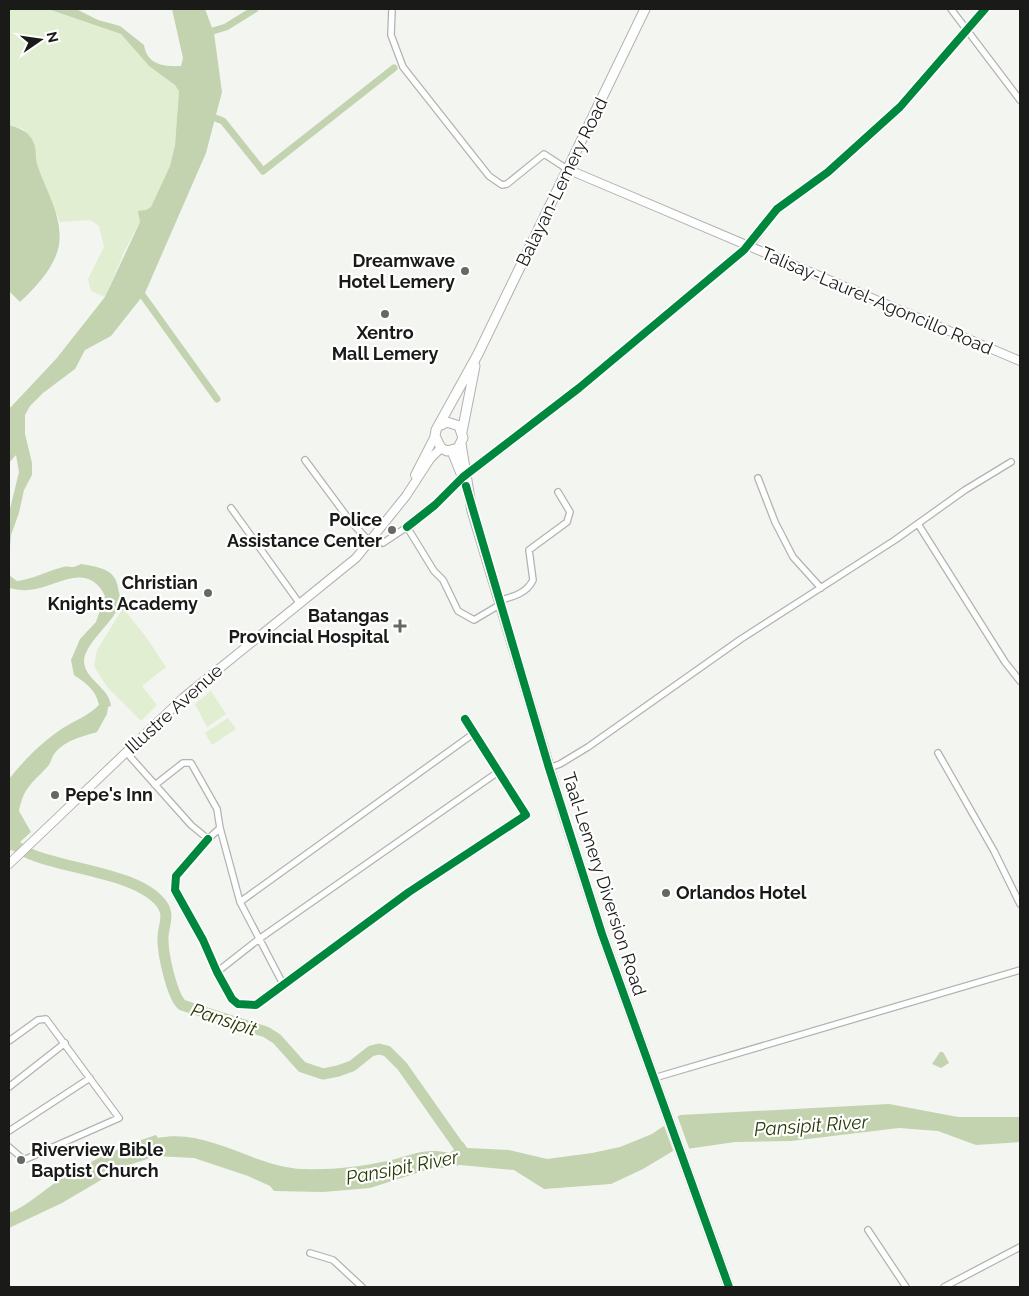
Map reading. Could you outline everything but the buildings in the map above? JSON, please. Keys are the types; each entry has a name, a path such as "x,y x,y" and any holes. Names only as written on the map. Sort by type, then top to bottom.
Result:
{"main road":[{"name":"Balayan-Lemery Road","path":"441,425 478,354 645,9"},
{"name":"Talisay-Laurel-Agoncillo Road","path":"568,169 1020,361"},
{"name":"Balayan-Lemery Road","path":"462,432 478,354"},
{"path":"453,423 462,432 462,444 452,451 440,448 435,436 441,425 453,423"},
{"name":"Illustre Avenue","path":"406,496 427,448 435,436"},
{"name":"Taal-Lemery Diversion Road","path":"462,444 465,479"},
{"name":"Illustre Avenue","path":"12,862 183,698 344,568 371,543 406,496 430,459 440,448"},
{"name":"Taal-Lemery Diversion Road","path":"452,451 465,479 549,768 602,934 730,1287"}],"street":[{"path":"392,9 391,35 402,67 488,176 502,185 507,184 544,154 568,169"},
{"path":"951,9 1020,100"},
{"path":"754,241 777,210 828,172 900,107 985,9"},
{"path":"376,535 383,543 407,527 579,388 744,250"},
{"path":"305,460 351,522 371,543"},
{"path":"549,768 560,764 588,747 741,639 918,524 965,490 1011,462"},
{"path":"758,478 775,522 793,558 821,588"},
{"path":"407,527 434,571 443,580 458,611 474,620 501,602 514,597 531,584 533,580 529,550 567,522 570,512 558,492"},
{"path":"231,508 300,604"},
{"path":"918,524 1005,662 1020,681"},
{"path":"220,828 176,876 175,890 203,940 217,972 232,999 238,1004 256,1005 409,892 526,815 473,734 465,718"},
{"path":"240,902 473,734"},
{"path":"126,752 190,825 208,839"},
{"path":"938,753 994,851 1020,904"},
{"path":"155,785 183,763 191,763 216,809 240,902 283,984"},
{"path":"217,972 259,939 498,772"},
{"path":"654,1078 1020,970"},
{"path":"9,1041 38,1020 46,1019 119,1118 26,1159 22,1159 9,1147"},
{"path":"9,1087 65,1044"},
{"path":"9,1132 90,1078"},
{"path":"868,1230 906,1287"},
{"path":"944,1287 1020,1247"},
{"path":"310,1253 333,1260 362,1287"}],"shaded area":[{"path":"9,9 48,9 121,34 149,66 175,84 179,91 175,145 170,166 151,207 146,210 125,250 105,297 91,291 88,279 104,247 99,226 90,220 60,222 36,162 34,142 23,129 9,125"},
{"path":"123,608 146,637 166,667 142,686 157,705 141,721 107,687 94,666 97,650"},
{"path":"211,691 226,714 207,727 195,704"},
{"path":"228,718 236,729 212,745 205,733"}],"water":[{"path":"48,9 76,9 98,20 120,26 144,45 152,60 162,65 181,66 183,58 172,9 205,9 214,33 222,92 206,153 145,293 111,336 85,350 75,369 43,393 30,406 25,415 25,434 32,463 32,475 24,490 19,513 11,535 9,558 9,513 19,472 16,455 9,463 9,409 56,359 105,297 140,222 138,211 151,207 170,166 175,145 179,91 175,85 149,66 121,34"},
{"path":"9,125 26,132 33,141 37,164 53,204 60,234 57,253 49,269 20,302 9,291"},
{"path":"81,564 100,568 110,573 117,582 120,596 117,610 89,647 84,661 88,673 106,693 111,706 108,707 107,714 97,732 72,740 61,747 53,756 49,765 29,786 23,796 19,811 31,832 9,852 9,779 48,739 99,705 93,691 74,675 71,660 80,639 96,622 105,596 98,585 89,579 70,579 23,590 9,588 9,575 17,581 29,579 63,567 74,567"},
{"path":"940,1052 943,1052 949,1063 941,1068 932,1064"},
{"name":"Pansipit River","path":"889,1104 958,1117 1020,1117 1020,1142 976,1145 938,1131 899,1128 791,1141 735,1142 673,1151 643,1169 611,1184 544,1189 514,1170 460,1165 423,1171 370,1188 323,1192 274,1191 270,1186 248,1176 194,1158 156,1156 123,1167 62,1203 9,1228 9,1213 29,1202 61,1179 107,1154 156,1135 158,1138 177,1136 195,1138 285,1167 324,1169 376,1163 425,1151 450,1153 463,1142 467,1148 509,1150 547,1159 620,1147 652,1134 680,1115"}],"pier":[{"path":"677,1115 690,1151 674,1153 663,1123"}],"waterway":[{"path":"206,33 226,27 255,9"},
{"path":"205,114 223,121 263,171 394,68"},
{"path":"138,289 217,399"},
{"name":"Pansipit","path":"9,843 47,860 122,879 139,886 153,895 165,910 163,947 169,975 178,1000 182,1005 266,1032 277,1039 302,1067 323,1074 352,1066 371,1051 379,1049 387,1051 402,1066 464,1154"}],"cycle path":[{"path":"407,527 435,505 463,477 579,388 744,250 777,209 828,172 900,107 985,9"},
{"path":"466,486 549,768 602,934 729,1287"},
{"path":"208,839 176,876 175,890 203,940 217,972 232,999 238,1004 256,1005 409,892 526,815 465,719"}],"place":[{"name":"Dreamwave Hotel Lemery","path":"465,271"},
{"name":"Xentro Mall Lemery","path":"385,314"},
{"name":"Police Assistance Center","path":"392,530"},
{"name":"Christian Knights Academy","path":"208,593"},
{"name":"Batangas Provincial Hospital","path":"400,626"},
{"name":"Pepe's Inn","path":"55,795"},
{"name":"Orlandos Hotel","path":"666,893"},
{"name":"Riverview Bible Baptist Church","path":"21,1160"}]}
